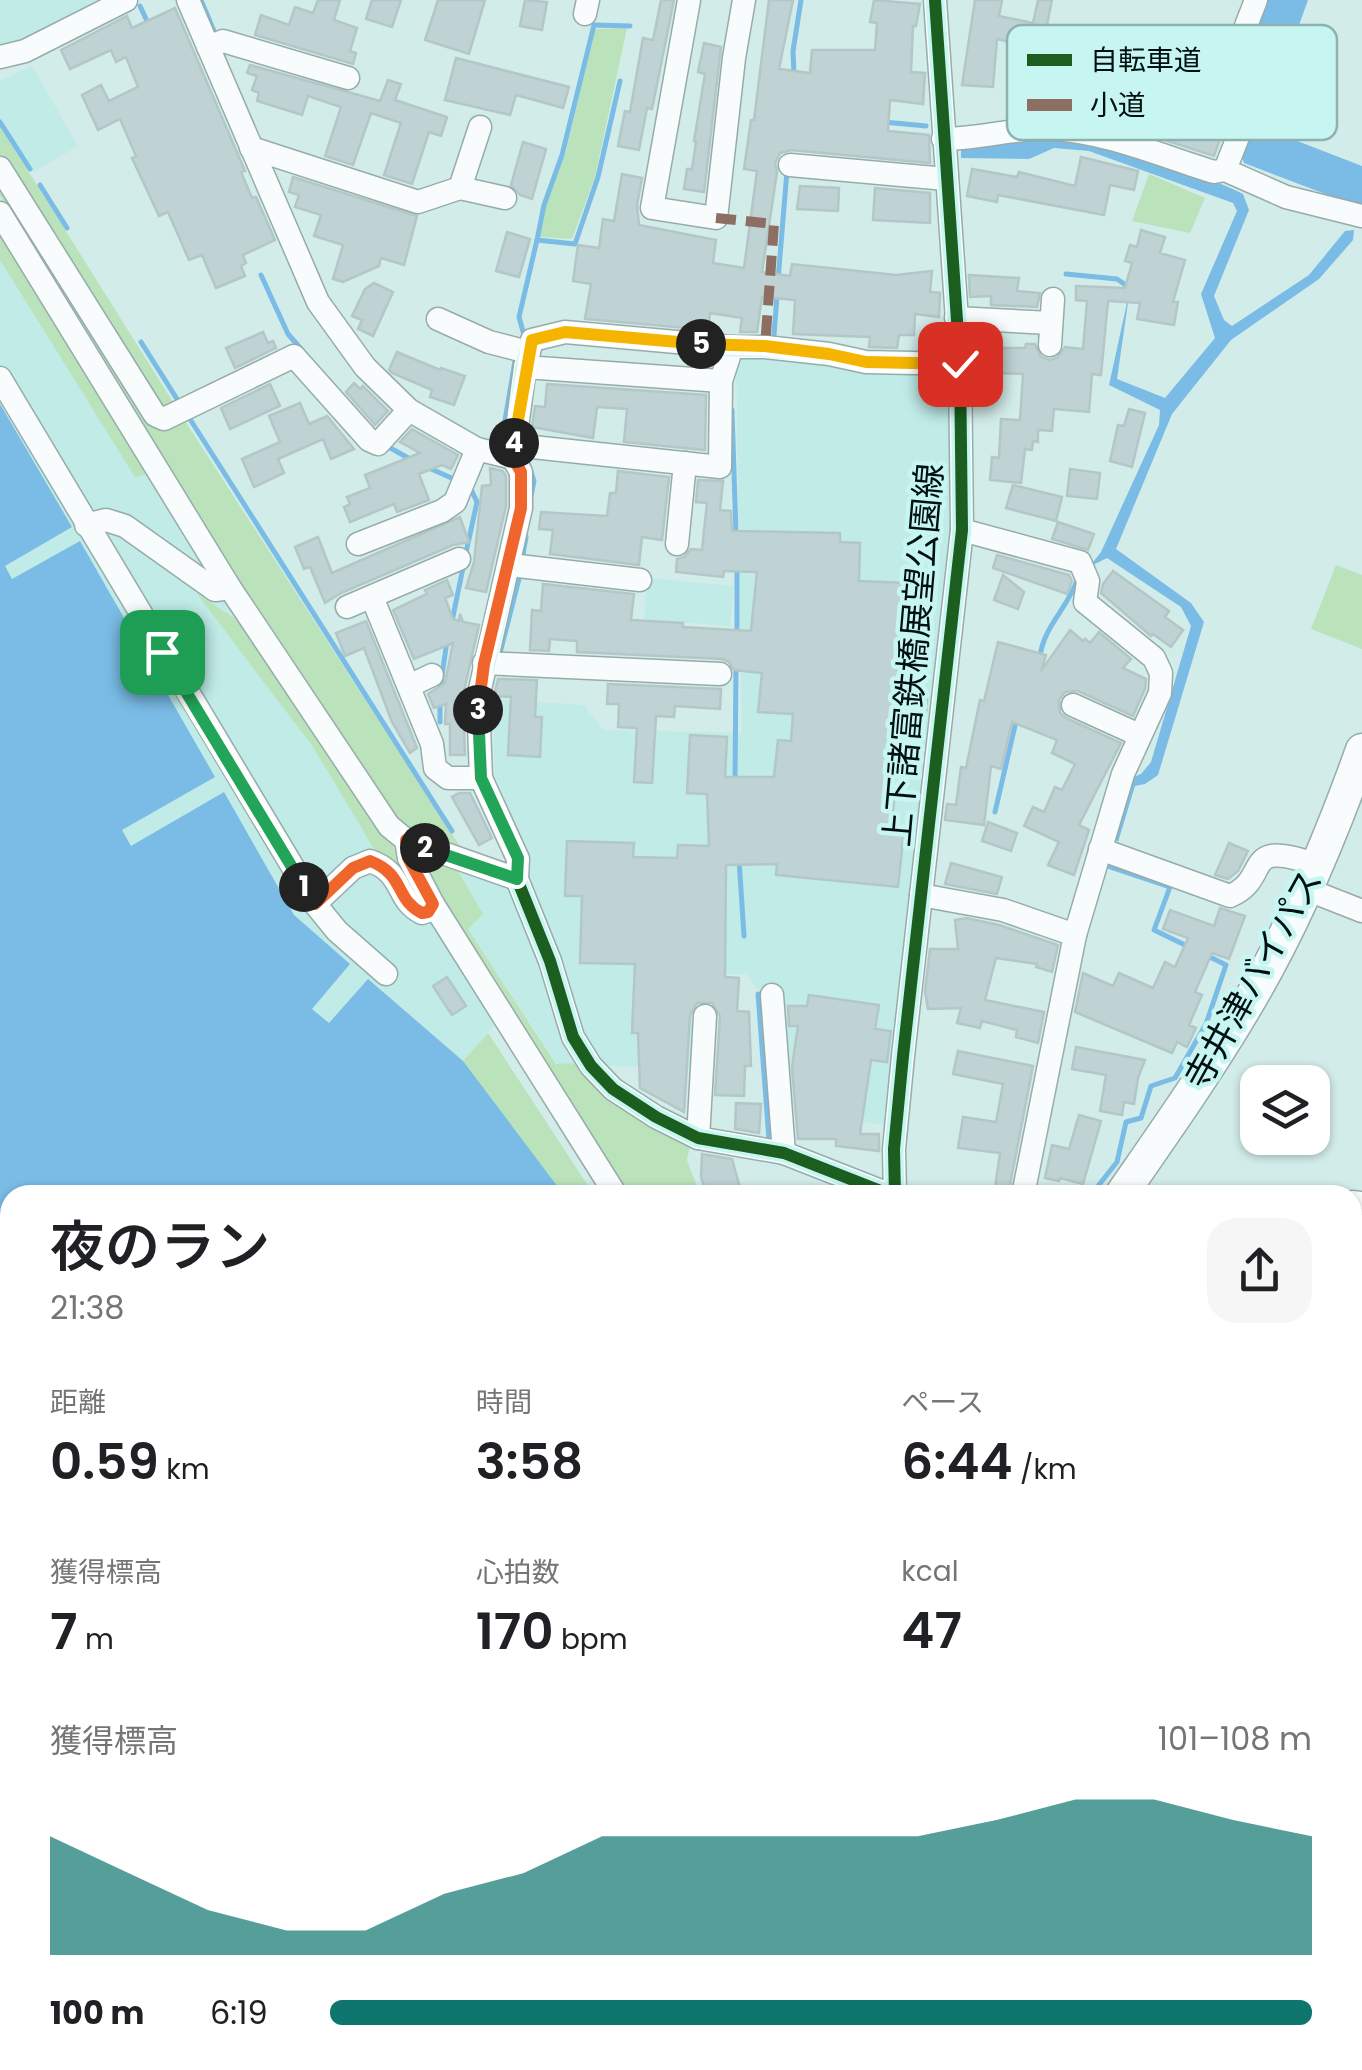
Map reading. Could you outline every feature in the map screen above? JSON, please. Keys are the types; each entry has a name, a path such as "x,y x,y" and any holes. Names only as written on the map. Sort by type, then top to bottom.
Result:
{"highway":[{"name":"寺井津バイパス","path":"1128,1185 1244,1010 1312,877 1362,750"}],"street":[{"path":"0,57 25,51 126,0"},
{"path":"188,0 216,44 318,302 365,367 409,410 477,450 720,467 721,381 732,347"},
{"path":"689,0 652,208 716,218 744,0"},
{"name":"上下諸富鉄橋展望公園線","path":"893,1185 962,530 960,364 935,0"},
{"path":"1246,25 1256,0"},
{"path":"216,44 348,78"},
{"path":"460,188 480,126"},
{"path":"944,139 1007,133"},
{"path":"1107,140 1214,172 1225,170 1286,197 1356,214"},
{"path":"1225,170 1237,140"},
{"path":"260,150 418,202 460,188 505,198"},
{"path":"790,166 946,179"},
{"path":"0,168 155,416 164,419 294,356 368,440 382,441 409,410"},
{"path":"0,213 230,588 390,826 406,840 517,879"},
{"path":"956,318 1051,334 1053,299"},
{"path":"438,319 522,355 721,381"},
{"path":"867,1185 784,1153 698,1138 613,1089 591,1066 573,1036 550,960 517,879 518,858 481,778 478,698 492,664 519,566 521,472 514,452 522,355 532,340 565,332 732,347 765,346 866,362 960,364"},
{"path":"0,378 315,904 337,931 386,974"},
{"path":"358,544 442,512 455,502 466,484 477,450"},
{"path":"677,544 686,463"},
{"path":"86,526 106,520 125,526 215,590 230,588"},
{"path":"962,530 1080,562 1088,581 1085,602 1154,658 1162,673 1160,693 1123,774 1111,854 1075,935 1025,1185"},
{"path":"346,607 458,560"},
{"path":"519,566 640,580"},
{"path":"372,596 432,744 435,768 448,778 481,778"},
{"path":"492,664 720,674"},
{"path":"408,686 432,676"},
{"path":"1073,704 1139,734"},
{"path":"406,840 408,858 433,904 610,1185"},
{"path":"1111,854 1230,896 1240,892 1268,856 1280,854 1362,911"},
{"path":"315,904 353,868 370,861 393,873 411,908 422,913 433,904"},
{"path":"922,895 1003,910 1075,935"},
{"path":"772,995 784,1153"},
{"path":"698,1138 705,1016"}],"shaded area":[{"path":"0,0 105,0 6,47 0,46"},
{"path":"32,66 78,146 34,172 0,117 0,81"},
{"path":"0,232 386,830 405,874 499,1020 463,1061 44,1185 0,1185"},
{"path":"736,354 950,374 950,532 886,1125 774,1107 763,997 746,974 704,974 700,1069 557,1064 468,929 454,864 529,888 520,842 495,775 492,699 584,705 603,730 742,733"},
{"path":"647,578 734,586 730,626 644,619"}],"green space":[{"path":"627,28 595,177 572,239 540,237 545,207 566,151 595,29"},
{"path":"0,126 463,851 454,864 483,914 468,929 556,1064 579,1063 691,1141 687,1160 696,1185 623,1185 415,860 420,852 247,595 0,196"},
{"path":"1149,174 1205,198 1190,233 1132,221"},
{"path":"0,232 150,473 135,477 0,260"},
{"path":"1336,565 1362,575 1362,649 1311,629"},
{"path":"197,594 244,624 386,830 405,874 374,849 313,747"},
{"path":"368,979 463,1061 488,1033 587,1185 507,1185"}],"water":[{"path":"1268,0 1308,0 1299,25 1259,25"},
{"path":"1018,140 1089,144 1144,157 1243,194 1249,210 1214,296 1224,320 1232,326 1309,275 1345,231 1354,230 1353,240 1319,279 1231,340 1172,414 1116,549 1191,603 1204,622 1158,775 1135,786 1118,842 1112,837 1129,779 1141,774 1151,762 1191,626 1181,607 1107,558 1089,567 1101,552 1159,425 1160,410 1109,385 1130,289 1117,379 1165,398 1215,338 1201,294 1237,211 1233,203 1089,151 1054,148 1029,159 961,158 961,148"},
{"path":"1247,140 1295,140 1362,166 1362,208 1244,163 1241,154"},
{"path":"0,404 72,527 5,566 12,579 80,541 215,777 122,830 131,846 224,792 294,915 350,964 312,1009 329,1023 368,979 463,1061 556,1185 0,1185"}],"building":[{"path":"318,0 340,0 334,20 357,28 350,51 356,53 353,64 255,35 261,15 289,25 295,7 313,13"},
{"path":"372,0 401,0 392,27 366,19"},
{"path":"438,0 485,0 469,54 425,40"},
{"path":"525,0 547,2 542,30 520,26"},
{"path":"661,0 674,0 652,109 647,108 639,150 618,146 625,111 630,112 643,38 653,40"},
{"path":"769,0 793,0 779,69 810,73 812,50 875,50 877,23 870,22 874,0 920,4 913,26 911,72 925,73 923,104 890,100 888,131 929,135 930,163 791,150 780,153 775,163 777,172 762,272 790,276 792,264 896,275 932,271 930,292 940,293 939,317 915,314 914,335 899,335 897,348 869,347 870,337 793,334 795,300 762,297 757,332 740,332 742,318 710,313 708,330 585,319 591,284 573,281 578,245 599,248 603,219 614,221 622,174 642,178 637,205 639,225 716,240 713,263 744,268 757,171 744,169"},
{"path":"975,0 1002,0 999,16 1033,23 1038,0 1052,0 1047,25 1007,25 1007,41 997,39 993,87 962,85"},
{"path":"175,8 245,171 241,172 252,198 256,197 275,240 243,255 246,263 241,266 245,276 216,288 202,255 189,260 168,212 159,216 132,158 136,156 120,119 98,130 82,95 101,85 109,101 138,87 126,57 116,62 111,50 70,69 61,50 127,16 132,28"},
{"path":"704,43 721,47 704,192 684,189 696,142 705,74 698,72"},
{"path":"456,58 569,87 563,108 516,95 510,115 445,100"},
{"path":"250,65 380,101 388,80 401,84 395,100 447,117 441,136 429,132 412,184 384,175 401,123 371,113 353,165 325,156 341,107 308,96 302,115 257,101 259,93 252,90 257,76 247,73"},
{"path":"1164,140 1220,140 1214,156"},
{"path":"523,142 546,149 532,199 520,195 511,185"},
{"path":"1081,157 1138,171 1134,190 1110,185 1104,215 998,195 997,202 967,196 972,169 1017,177 1019,172 1075,186"},
{"path":"293,177 417,216 404,265 381,258 379,266 343,282 333,279 343,245 314,236 321,215 295,207 299,195 289,192"},
{"path":"800,186 839,188 838,211 797,209"},
{"path":"875,188 930,193 930,223 873,220"},
{"path":"1141,230 1165,237 1160,253 1185,260 1173,302 1178,302 1174,325 1137,319 1140,303 1108,301 1101,375 1092,374 1089,412 1054,409 1052,431 1038,430 1038,442 1033,441 1032,450 1025,449 1021,483 990,480 992,457 999,458 1001,419 1020,420 1023,374 992,373 992,348 1025,348 1026,344 1035,344 1041,357 1050,360 1057,358 1065,347 1083,349 1087,301 1076,300 1076,286 1125,288 1132,263 1125,261 1130,245 1137,247"},
{"path":"507,232 530,239 519,277 496,271"},
{"path":"969,275 1019,278 1017,291 1040,293 1037,307 991,305 991,296 970,297"},
{"path":"374,283 393,292 373,336 358,329 362,320 352,316 365,289"},
{"path":"263,332 268,343 273,341 276,348 235,368 226,348"},
{"path":"397,352 465,376 454,405 430,397 432,390 392,373 389,370"},
{"path":"354,383 360,389 363,386 388,411 375,425 346,392"},
{"path":"270,384 280,406 230,429 221,408"},
{"path":"547,384 706,395 705,450 624,442 627,409 597,407 593,438 532,427 535,406 545,407"},
{"path":"300,403 309,424 327,416 354,449 331,459 323,439 278,459 284,473 254,487 242,459 280,442 269,416"},
{"path":"1129,409 1145,413 1132,467 1110,461 1118,425 1124,426"},
{"path":"412,429 458,455 451,469 442,465 419,474 429,500 397,512 394,504 350,522 344,507 350,504 347,497 370,488 365,475 420,453 400,442"},
{"path":"490,468 503,471 506,476 506,506 486,592 466,588 474,562 482,486 491,485"},
{"path":"1070,469 1100,473 1097,499 1067,496"},
{"path":"618,471 669,477 662,540 642,537 639,565 550,554 553,530 539,529 541,512 607,516 610,493 616,493"},
{"path":"698,480 723,481 720,510 731,511 732,531 840,533 840,542 860,543 859,581 908,583 897,696 927,699 926,714 899,712 889,801 894,801 891,830 904,831 898,887 776,875 777,864 726,865 725,977 739,978 737,1011 749,1012 751,1066 745,1066 744,1096 715,1095 720,1016 712,1003 697,1003 690,1015 684,1112 640,1088 638,1033 632,1033 635,964 580,963 582,896 565,896 567,841 634,843 633,857 677,858 678,845 709,846 707,794 687,793 690,735 727,737 725,777 774,777 778,740 791,741 793,714 758,712 762,673 734,670 722,659 577,652 577,641 550,639 549,651 530,650 532,610 541,611 543,584 634,594 631,620 751,631 757,572 724,571 723,577 676,572 677,559 691,549 702,550 707,503 696,502"},
{"path":"1013,485 1062,497 1056,521 1006,508"},
{"path":"460,517 469,542 453,545 325,603 310,567 304,569 295,547 318,537 332,573"},
{"path":"1058,522 1094,534 1088,550 1052,539"},
{"path":"997,555 1069,575 1072,581 1067,594 993,568"},
{"path":"1113,571 1169,611 1165,617 1183,630 1171,647 1151,636 1101,593"},
{"path":"1003,575 1024,592 1018,609 994,600"},
{"path":"447,580 453,595 445,598 453,619 459,621 460,614 463,622 479,625 463,695 465,755 450,755 446,704 434,708 428,694 445,683 453,643 414,659 393,610"},
{"path":"366,621 417,748 410,753 392,722 364,648 345,656 336,633"},
{"path":"1070,630 1090,643 1099,632 1131,659 1123,668 1146,679 1133,716 1078,691 1065,692 1059,700 1060,713 1066,718 1121,743 1079,825 1089,830 1074,875 1048,865 1059,842 1024,826 1033,807 1044,812 1055,787 1062,790 1075,764 1052,753 1057,740 1012,722 1001,769 991,766 984,825 945,820 947,804 956,805 961,767 966,768 980,700 984,701 998,642 1046,655 1041,671"},
{"path":"498,679 537,680 535,717 542,717 540,757 508,755 511,697 494,696"},
{"path":"608,684 721,689 720,709 675,706 674,717 656,716 652,783 634,782 637,728 618,727 619,704 607,704"},
{"path":"470,793 492,838 479,845 452,797"},
{"path":"988,822 1017,833 1011,851 982,841"},
{"path":"1229,843 1248,851 1238,871 1228,879 1215,875"},
{"path":"951,863 1002,877 997,894 945,884"},
{"path":"1220,908 1245,916 1229,959 1212,953 1195,992 1202,995 1189,1025 1196,1028 1187,1047 1177,1042 1172,1053 1075,1012 1083,973 1113,986 1119,973 1153,988 1165,962 1175,967 1188,938 1163,929 1170,910 1214,926"},
{"path":"966,918 1058,945 1052,972 1036,967 1037,964 996,958 985,1000 1044,1012 1038,1043 1016,1037 1017,1030 982,1021 980,1028 957,1023 961,1008 928,1009 925,991 930,949 958,949 955,920"},
{"path":"447,977 466,1006 452,1015 433,986"},
{"path":"809,995 879,1005 875,1029 891,1031 887,1062 871,1060 860,1134 879,1134 879,1151 836,1146 836,1139 798,1139 792,1067 798,1026 789,1026 788,1006 807,1006"},
{"path":"1076,1047 1145,1060 1134,1104 1124,1102 1122,1115 1100,1111 1106,1075 1072,1069"},
{"path":"958,1051 1033,1066 1010,1185 995,1185 1000,1153 958,1148 963,1117 996,1122 1003,1084 953,1074"},
{"path":"736,1103 761,1104 759,1133 735,1129"},
{"path":"1079,1115 1101,1121 1083,1184 1045,1178 1052,1145 1069,1149"},
{"path":"702,1154 732,1159 739,1185 704,1185"}],"waterway":[{"path":"201,0 216,36"},
{"path":"794,76 793,51 801,0"},
{"path":"140,6 147,21"},
{"path":"537,240 594,25 630,26"},
{"path":"524,335 519,317 537,240 575,244 598,177 620,81"},
{"path":"0,122 30,169"},
{"path":"884,122 926,126"},
{"path":"778,280 787,171"},
{"path":"40,185 67,228"},
{"path":"1066,274 1117,279 1130,288"},
{"path":"261,275 288,334 302,350"},
{"path":"774,335 777,296"},
{"path":"141,342 177,399"},
{"path":"498,443 501,444 516,355"},
{"path":"732,410 736,534"},
{"path":"188,416 452,831"},
{"path":"385,445 410,459"},
{"path":"527,460 534,481 531,496"},
{"path":"429,468 456,480"},
{"path":"465,557 477,502 470,487"},
{"path":"522,560 526,537"},
{"path":"737,565 737,634"},
{"path":"452,621 463,568"},
{"path":"499,657 521,571"},
{"path":"1040,656 1046,635 1078,578"},
{"path":"440,689 447,641"},
{"path":"735,784 736,665"},
{"path":"440,700 440,722"},
{"path":"995,812 1017,717"},
{"path":"739,859 744,936"},
{"path":"1112,859 1110,867 1170,887 1154,930 1187,946"},
{"path":"1099,1185 1117,1162 1126,1122 1141,1118 1151,1086 1175,1078 1206,1024 1226,965 1206,955"},
{"path":"758,994 769,1140"}],"marked path":[{"path":"716,218 774,224 765,347"}],"cycle path":[{"path":"895,1185 894,1149 903,1056 962,530 960,364 935,0"},
{"path":"866,1185 784,1153 698,1138 613,1089 591,1066 573,1037 550,961 517,879 518,859 481,778 478,698 521,508 521,472 513,458 532,340 565,332 765,347 866,362 960,364"}],"route":[{"path":"162,652 315,904 353,868 370,861 393,873 411,908 428,912 433,904 408,858 406,840 517,879 518,858 481,778 478,698 521,508 521,472 513,458 532,340 565,332 732,347 765,346 866,362 960,364"}]}
